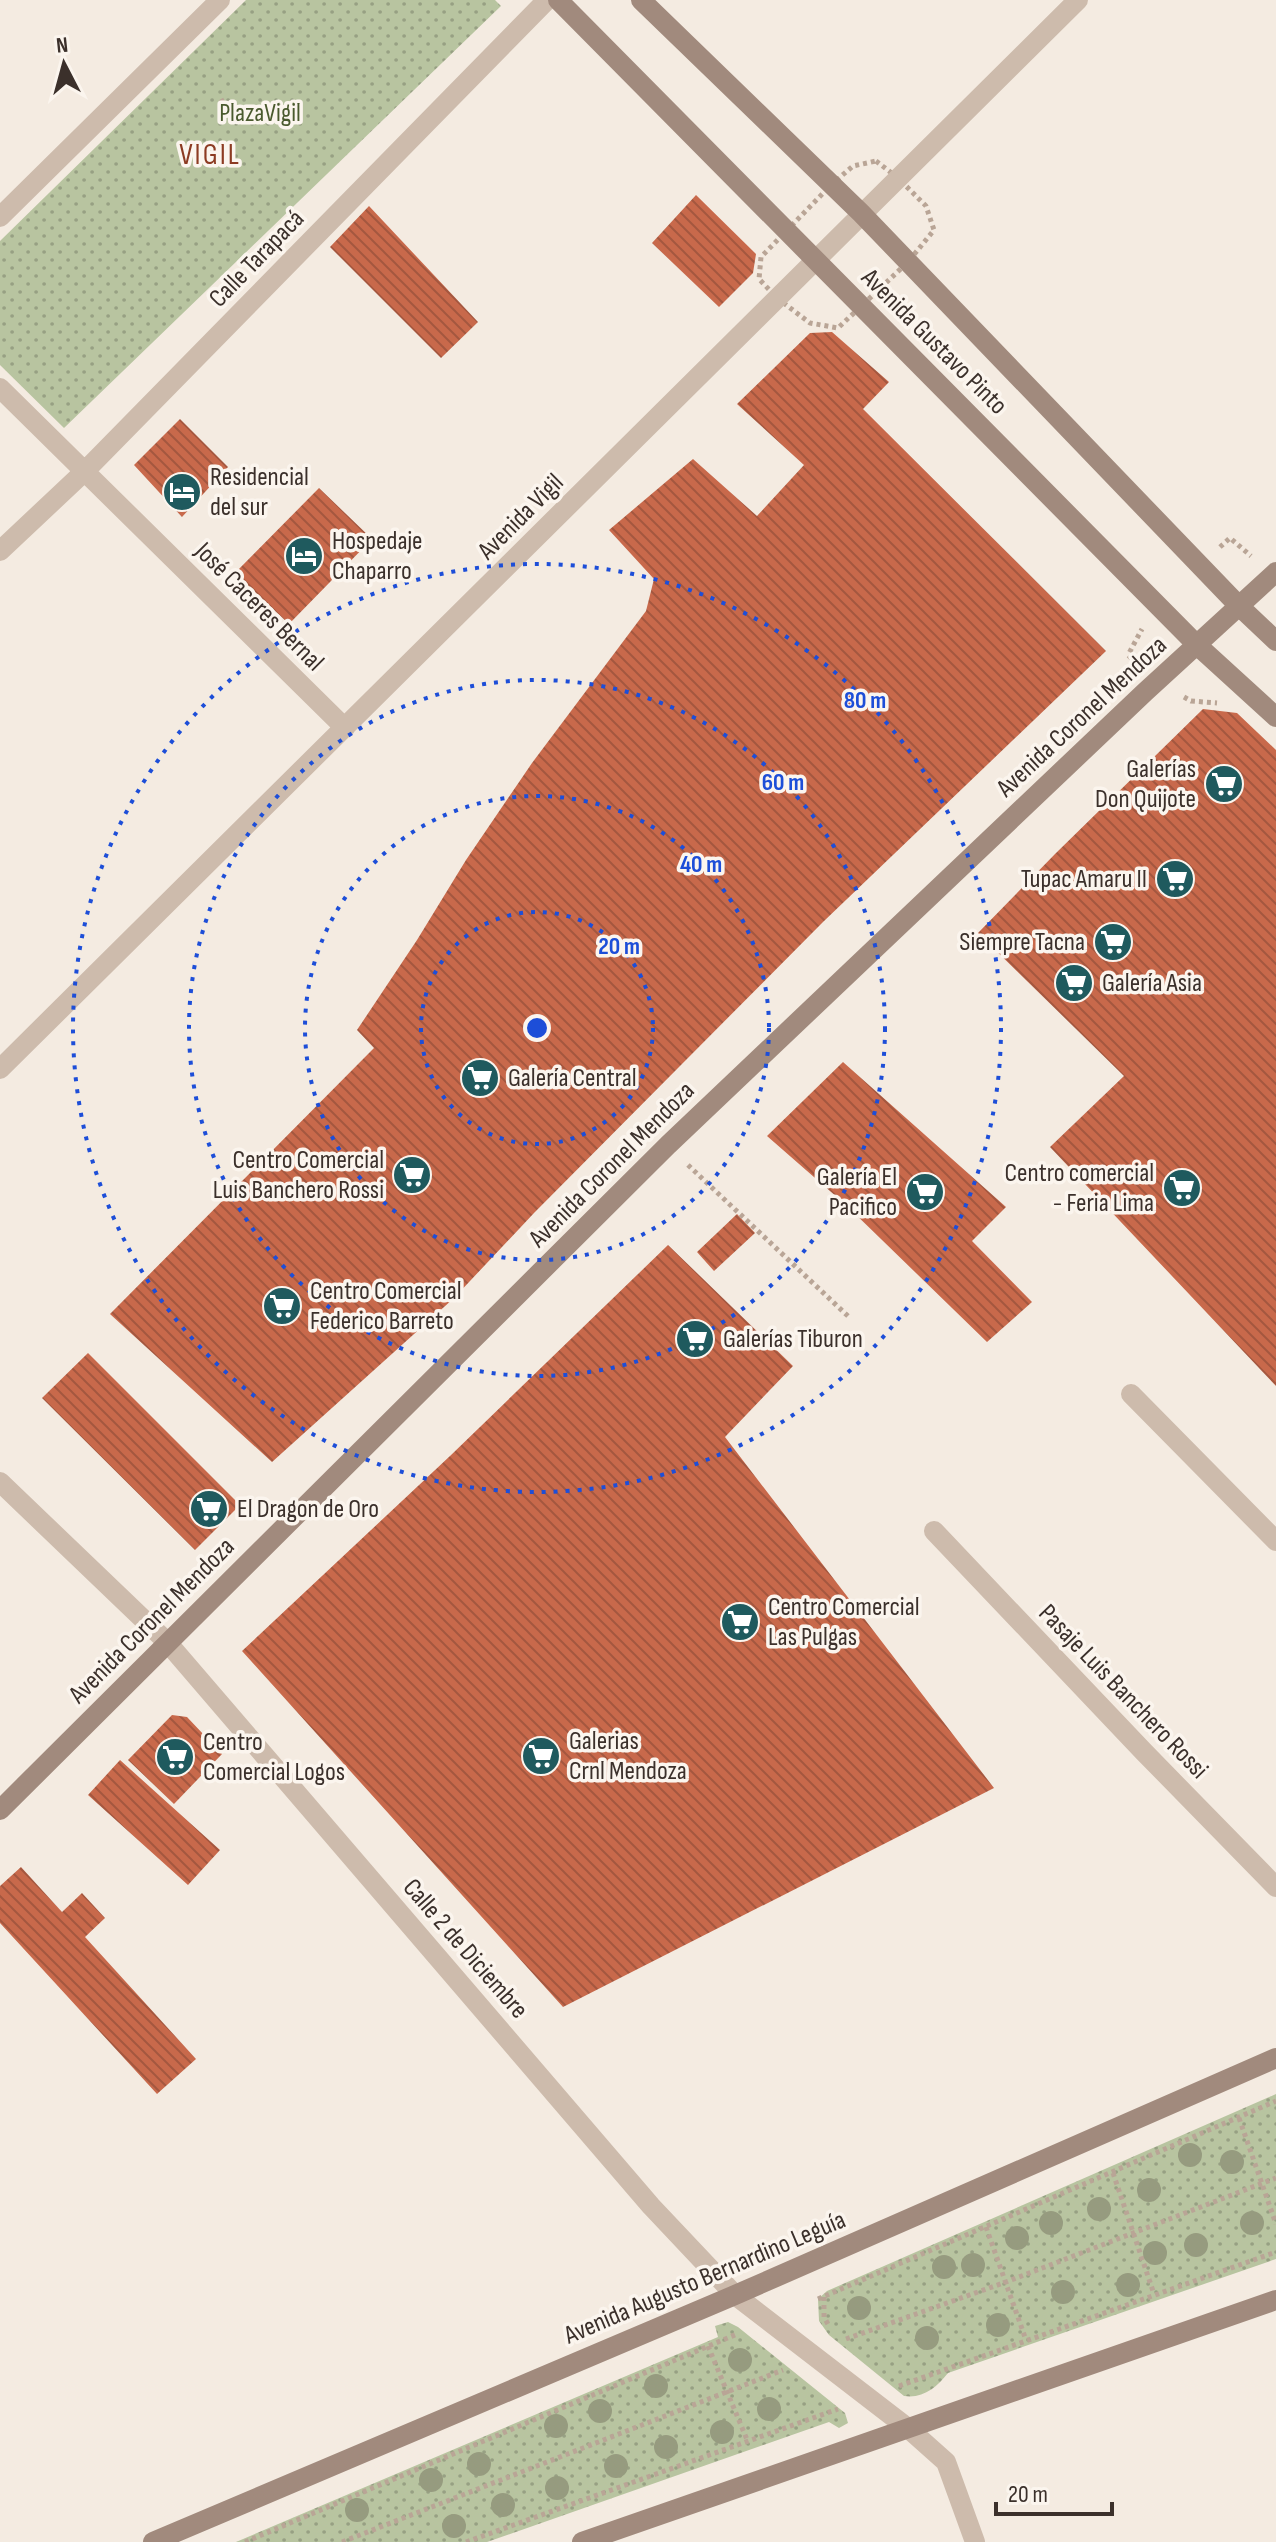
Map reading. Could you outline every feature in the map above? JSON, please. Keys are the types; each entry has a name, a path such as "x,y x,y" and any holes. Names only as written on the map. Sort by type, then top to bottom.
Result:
{"main road":[{"name":"Avenida Gustavo Pinto","path":"558,0 1197,645 1276,717"},
{"name":"Avenida Gustavo Pinto","path":"641,0 861,213 1276,641"},
{"name":"Avenida Coronel Mendoza","path":"0,1810 668,1145 1276,572"},
{"name":"Avenida Augusto Bernardino Leguía","path":"153,2542 735,2295 1276,2058"},
{"path":"582,2542 1276,2300"}],"street":[{"path":"0,217 220,0"},
{"name":"Calle Tarapacá","path":"0,551 85,471 547,0"},
{"name":"Avenida Vigil","path":"0,1069 1078,0"},
{"name":"José Caceres Bernal","path":"0,388 345,728"},
{"path":"1131,1394 1276,1541"},
{"name":"Calle 2 de Diciembre","path":"0,1482 167,1642 651,2206 735,2295 909,2429 946,2462 975,2542"},
{"name":"Pasaje Luis Banchero Rossi","path":"934,1531 1276,1887"}],"path":[{"path":"221,99 231,116"},
{"path":"668,1145 850,1318"},
{"path":"857,2348 827,2324 821,2298 1276,2101"},
{"path":"1239,2118 1276,2224"},
{"path":"1113,2173 1154,2294"},
{"path":"846,2339 1006,2282 1276,2178"},
{"path":"986,2227 1026,2340"},
{"path":"894,2388 1276,2252"},
{"path":"245,2542 743,2331"},
{"path":"708,2346 748,2442"},
{"path":"342,2542 784,2370"},
{"path":"891,2375 902,2384"},
{"path":"919,2378 925,2384"},
{"path":"466,2542 840,2409"}],"green space":[{"name":"PlazaVigil","path":"246,0 495,0 501,6 64,428 0,365 0,241"},
{"path":"1276,2094 1276,2259 948,2373 934,2387 917,2396 904,2396 829,2335 819,2321 818,2299 827,2291"},
{"path":"728,2322 845,2413 848,2423 839,2428 829,2422 487,2542 236,2542 718,2337 715,2326"}],"building":[{"path":"696,195 756,254 753,273 719,307 652,243"},
{"path":"369,206 478,322 441,358 330,247"},
{"path":"832,332 889,382 863,409 1106,651 823,922 534,1213 454,1298 272,1462 110,1314 374,1048 357,1030 532,763 646,611 654,579 609,530 693,459 757,516 804,465 737,404 810,333"},
{"name":"Residencial del sur","path":"180,419 228,467 182,517 134,465"},
{"name":"Hospedaje Chaparro","path":"319,488 372,539 289,624 235,573"},
{"path":"1203,709 1237,713 1276,750 1276,1386 1050,1147 1124,1076 978,933"},
{"name":"Galería El Pacifico","path":"843,1062 1006,1207 972,1241 1032,1302 987,1342 846,1205 767,1136"},
{"path":"737,1214 755,1233 714,1271 697,1252"},
{"path":"668,1245 793,1366 725,1437 994,1788 563,2007 242,1651"},
{"path":"88,1353 240,1505 195,1550 42,1398"},
{"name":"Centro Comercial Logos","path":"172,1715 187,1717 222,1754 174,1804 128,1760"},
{"path":"120,1760 220,1850 188,1885 88,1795"},
{"path":"21,1867 62,1912 82,1893 105,1918 85,1937 196,2059 157,2094 0,1923 0,1886"}],"place":[{"name":"Residencial del sur","path":"182,492"},
{"name":"Hospedaje Chaparro","path":"304,556"},
{"name":"Galerías Don Quijote","path":"1224,784"},
{"name":"Tupac Amaru II","path":"1175,879"},
{"name":"Siempre Tacna","path":"1113,942"},
{"name":"Galería Asia","path":"1074,983"},
{"name":"Galería Central","path":"480,1078"},
{"name":"Centro Comercial Luis Banchero Rossi","path":"412,1175"},
{"name":"Centro comercial - Feria Lima","path":"1182,1188"},
{"name":"Galería El Pacifico","path":"925,1192"},
{"name":"Centro Comercial Federico Barreto","path":"282,1306"},
{"name":"Galerías Tiburon","path":"695,1339"},
{"name":"El Dragon de Oro","path":"209,1509"},
{"name":"Centro Comercial Las Pulgas","path":"740,1622"},
{"name":"Galerias Crnl Mendoza","path":"541,1756"},
{"name":"Centro Comercial Logos","path":"175,1757"}],"district":[{"name":"VIGIL","path":"210,155"}]}
